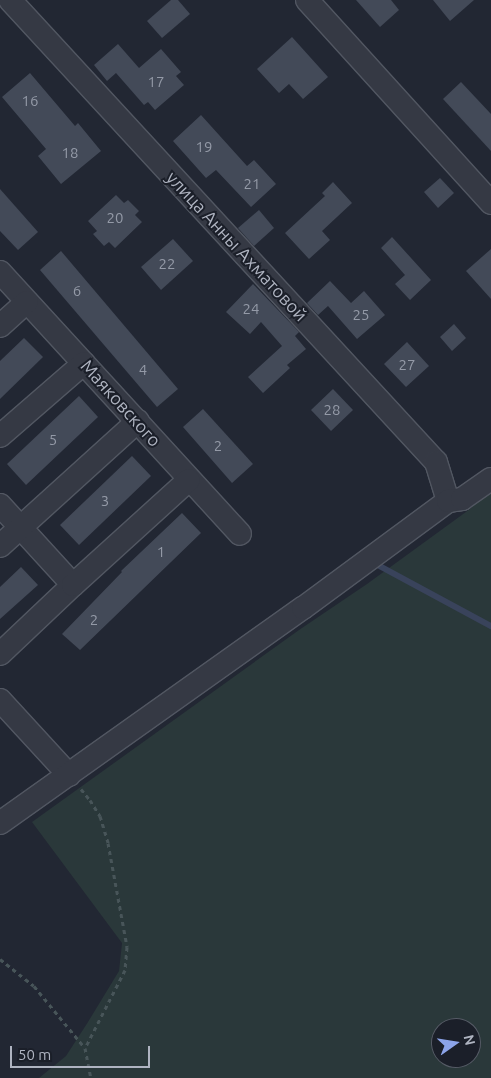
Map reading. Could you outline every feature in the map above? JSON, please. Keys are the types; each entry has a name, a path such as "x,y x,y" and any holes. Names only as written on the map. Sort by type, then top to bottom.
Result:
{"street":[{"name":"улица Анны Ахматовой","path":"10,0 436,462 448,501"},
{"path":"307,0 491,203"},
{"name":"Маяковского","path":"0,272 138,420 189,480 240,534"},
{"path":"0,326 28,302"},
{"path":"0,436 84,362"},
{"path":"0,546 138,420"},
{"path":"0,823 448,501 462,499 491,479"},
{"path":"0,654 72,585 189,480"},
{"path":"0,505 72,585"},
{"path":"0,700 69,775"}],"path":[{"path":"69,775 90,800 100,816 108,843 127,947 125,970 85,1048"},
{"path":"0,959 34,986 85,1048 91,1078"}],"shaded area":[{"path":"491,486 491,1078 39,1078 66,1056 88,1022 119,971 122,943 32,822 299,630 367,584 470,509"}],"building":[{"path":"171,0 178,0 190,14 162,38 147,21"},
{"path":"356,0 391,0 399,10 380,27"},
{"path":"433,0 474,0 450,21"},
{"path":"292,37 328,77 303,99 289,84 279,93 257,69"},
{"path":"118,44 139,68 161,49 181,72 176,76 184,85 155,110 148,102 144,105 116,73 107,81 94,65"},
{"path":"30,73 75,126 78,123 101,151 61,184 38,156 46,149 2,97"},
{"path":"461,82 491,114 491,151 443,99"},
{"path":"201,115 247,166 254,160 276,184 251,207 216,170 206,178 173,141"},
{"path":"440,178 454,193 438,208 424,192"},
{"path":"333,182 352,203 322,231 330,240 309,259 285,233 325,196 322,193"},
{"path":"0,189 38,232 18,250 0,231"},
{"path":"116,195 124,203 128,200 139,211 135,215 142,222 115,248 109,242 104,246 93,234 97,231 88,221"},
{"path":"259,210 274,228 254,246 238,228"},
{"path":"392,237 431,280 410,300 395,284 405,275 381,248"},
{"path":"173,239 193,261 161,290 141,267"},
{"path":"491,249 491,299 466,271"},
{"path":"61,251 178,389 157,407 40,270"},
{"path":"330,281 351,303 364,291 385,315 357,339 328,306 318,315 307,303"},
{"path":"253,284 299,332 295,336 306,349 287,365 290,368 263,393 248,377 282,346 261,322 250,334 226,312"},
{"path":"454,324 466,338 452,351 440,337"},
{"path":"24,338 43,357 0,399 0,361"},
{"path":"407,342 429,366 406,387 384,364"},
{"path":"333,389 353,410 331,431 311,410"},
{"path":"79,396 98,417 26,485 7,464"},
{"path":"203,409 253,464 232,483 183,427"},
{"path":"132,456 151,476 79,545 60,525"},
{"path":"182,513 201,533 80,650 62,634 121,571"},
{"path":"21,567 38,585 0,619 0,587"}],"waterway":[{"path":"376,564 491,626"}]}
